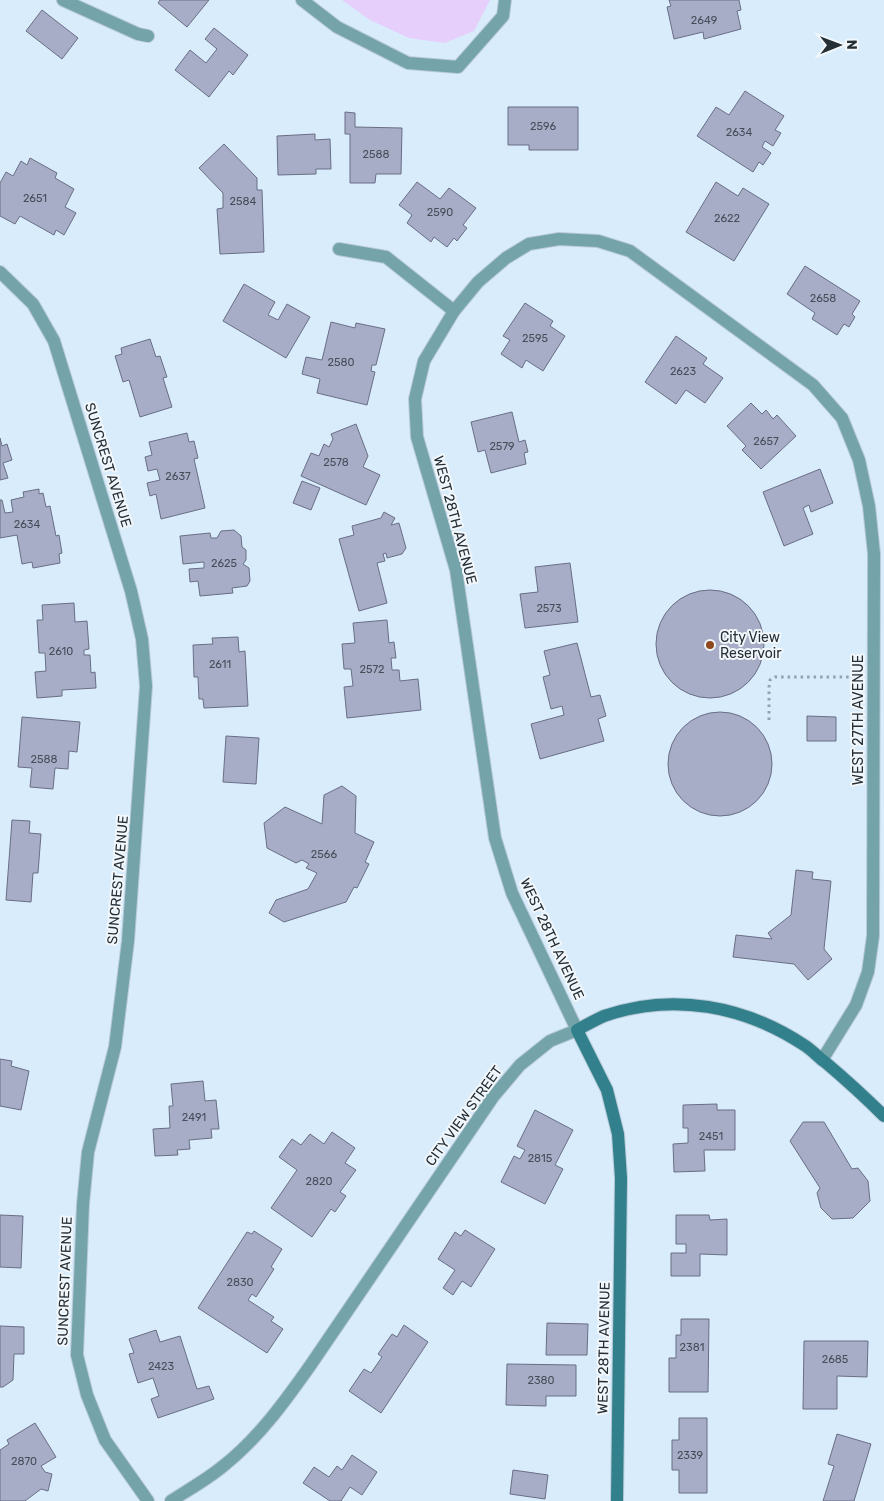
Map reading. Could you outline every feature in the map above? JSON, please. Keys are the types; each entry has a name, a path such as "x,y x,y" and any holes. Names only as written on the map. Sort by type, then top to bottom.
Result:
{"street":[{"path":"63,0 138,34 148,36"},
{"path":"302,0 337,26 408,63 458,67 503,16 506,0"},
{"name":"WEST 27TH AVENUE","path":"454,311 478,282 506,258 529,244 559,239 598,241 630,251 813,384 842,418 860,460 869,506 874,554 872,936 868,972 856,1006 822,1060"},
{"path":"340,249 386,257 454,311"},
{"name":"SUNCREST AVENUE","path":"0,272 33,304 54,341 131,590 142,639 146,686 128,942 115,1048 88,1152 83,1204 78,1355 87,1395 105,1440 148,1501"},
{"name":"WEST 28TH AVENUE","path":"454,311 424,361 415,399 417,437 456,570 496,838 512,893 606,1090 618,1134 621,1178 617,1501"},
{"name":"CITY VIEW STREET","path":"171,1501 222,1467 254,1438 283,1403 493,1097 520,1066 550,1041 577,1030 603,1016 640,1006 674,1004 707,1007 743,1014 772,1026 806,1046 857,1089 884,1116"}],"path":[{"path":"769,720 769,687 770,680 775,677 874,677"}],"shaded area":[{"path":"342,0 490,0 474,31 445,43 409,38 370,20"}],"building":[{"path":"160,0 209,0 187,27 158,3"},
{"path":"669,0 739,0 741,10 737,11 741,29 704,39 703,32 674,39 667,7 671,6"},
{"path":"42,10 78,38 62,59 26,31"},
{"path":"214,28 248,55 233,75 229,71 209,97 175,70 190,50 206,63 217,49 205,39"},
{"path":"745,91 784,116 775,130 781,133 773,146 765,141 762,147 771,153 763,165 759,162 753,172 697,136 716,107 729,115"},
{"path":"508,107 578,107 578,150 529,150 529,145 508,145"},
{"path":"345,112 355,113 355,127 402,128 401,174 376,174 375,183 350,183 350,134 345,134"},
{"path":"315,134 315,140 330,139 331,169 316,169 316,174 278,175 277,136"},
{"path":"224,144 257,178 257,190 262,190 264,252 220,254 217,209 223,208 223,193 199,168"},
{"path":"30,158 57,173 55,178 74,189 65,207 76,213 64,235 56,230 54,235 20,216 15,224 0,216 0,183 6,172 13,176 21,161 27,165"},
{"path":"417,182 440,199 449,188 476,208 463,225 467,228 457,241 454,238 447,247 434,237 431,242 407,223 412,215 399,205"},
{"path":"716,182 738,196 743,188 769,204 734,261 686,232"},
{"path":"805,266 860,301 852,314 855,317 849,327 844,324 837,335 812,319 815,313 787,294"},
{"path":"244,284 275,302 268,315 278,320 287,304 310,317 286,358 223,321"},
{"path":"525,303 553,321 550,326 565,336 543,371 526,360 522,368 501,354 510,340 503,336"},
{"path":"331,322 355,328 356,323 385,329 376,365 372,365 371,371 375,372 367,405 317,393 320,379 302,374 306,357 322,360"},
{"path":"676,336 707,358 703,364 723,378 705,403 686,390 676,404 645,382"},
{"path":"150,339 156,357 160,356 167,377 163,378 172,407 140,417 129,380 123,382 115,356 122,354 121,348"},
{"path":"751,403 762,414 766,410 773,419 777,415 796,436 761,469 742,450 746,446 727,426"},
{"path":"512,412 519,442 525,440 528,452 524,453 526,464 491,473 485,450 478,452 471,422"},
{"path":"356,424 368,456 363,467 380,475 366,505 301,476 311,453 319,456 324,444 329,447 333,439 331,434"},
{"path":"187,433 189,442 194,441 198,458 194,459 205,508 161,519 156,494 150,496 147,483 160,480 157,469 148,471 145,457 152,455 149,442"},
{"path":"0,438 2,446 7,444 12,460 3,463 8,478 0,480"},
{"path":"820,469 833,503 811,512 809,505 803,508 813,534 784,546 763,492"},
{"path":"302,481 320,488 311,510 293,503"},
{"path":"39,489 39,494 43,493 46,507 50,506 56,536 59,535 62,553 59,554 60,563 33,568 32,562 22,564 17,535 0,538 0,500 2,500 5,513 13,512 11,500 24,497 23,492"},
{"path":"384,512 395,518 391,525 399,523 406,548 402,554 387,558 386,553 383,554 385,561 377,563 387,603 359,611 339,539 354,535 352,526 381,518"},
{"path":"234,530 241,536 242,547 246,550 246,560 243,564 249,568 250,581 247,586 232,588 233,593 200,596 198,581 190,582 189,569 204,568 204,562 183,564 180,536 210,533 211,538 217,538 221,531"},
{"path":"570,563 578,622 525,628 520,594 538,592 535,567"},
{"name":"City View Reservoir","path":"710,590 731,594 748,606 760,623 764,644 760,665 748,682 731,694 710,698 689,694 672,682 660,665 656,644 660,623 672,606 689,594"},
{"path":"74,603 75,622 87,621 89,649 84,650 84,655 90,655 91,673 95,672 96,688 62,690 62,696 37,698 35,672 46,671 45,653 39,653 37,620 43,620 42,605"},
{"path":"387,620 389,643 394,642 396,658 391,658 392,670 399,670 400,681 418,679 421,710 347,718 344,687 353,686 351,669 344,669 342,644 355,643 353,623"},
{"path":"238,637 239,652 245,651 248,706 204,708 203,699 199,699 198,677 194,677 193,645 213,644 212,638"},
{"path":"577,643 591,697 600,695 606,716 598,719 604,741 540,759 531,724 564,715 562,706 551,709 543,677 550,675 544,651"},
{"path":"720,712 740,716 757,727 768,744 772,764 768,784 757,801 740,812 720,816 700,812 683,801 672,784 668,764 672,744 683,727 700,716"},
{"path":"807,716 836,717 836,741 807,741"},
{"path":"22,717 80,722 77,752 69,751 68,769 55,768 53,789 30,787 32,768 18,767"},
{"path":"226,736 259,738 256,784 223,782"},
{"path":"342,786 356,796 355,833 374,842 365,862 369,864 357,888 354,887 346,902 284,922 269,913 276,900 308,889 317,873 306,868 309,864 302,860 296,863 267,848 264,823 285,807 322,824 324,795"},
{"path":"12,820 30,821 29,833 41,834 38,873 33,873 31,902 6,900"},
{"path":"796,870 813,872 812,879 831,881 824,949 832,959 808,980 794,964 733,957 736,935 772,939 768,933 791,915"},
{"path":"0,1059 12,1061 11,1066 29,1071 21,1110 0,1106"},
{"path":"203,1081 205,1101 216,1100 219,1129 211,1129 212,1138 189,1140 190,1149 177,1150 178,1155 155,1156 153,1129 170,1128 169,1106 173,1106 171,1084"},
{"path":"717,1104 717,1110 735,1110 735,1150 704,1150 705,1171 674,1172 673,1144 688,1143 688,1128 683,1128 683,1105"},
{"path":"535,1110 573,1130 555,1165 563,1169 545,1204 501,1182 514,1156 520,1159 525,1150 517,1146"},
{"path":"803,1122 824,1122 852,1169 858,1168 868,1181 870,1201 853,1218 832,1219 821,1208 817,1193 820,1188 790,1141"},
{"path":"332,1132 355,1148 345,1163 356,1170 340,1192 346,1196 335,1212 331,1209 312,1237 271,1208 297,1170 279,1157 292,1139 301,1145 310,1134 324,1144"},
{"path":"0,1215 23,1216 21,1268 0,1267"},
{"path":"676,1215 709,1215 710,1220 727,1219 727,1255 700,1254 700,1276 671,1276 671,1253 686,1253 686,1244 676,1244"},
{"path":"465,1230 495,1249 471,1287 462,1281 453,1295 443,1288 455,1270 438,1259 455,1232 461,1236"},
{"path":"254,1231 282,1249 271,1267 274,1269 256,1297 252,1294 248,1300 274,1317 271,1321 283,1329 267,1353 198,1308 247,1232 252,1234"},
{"path":"681,1319 709,1319 708,1392 669,1392 669,1358 676,1358 676,1335 681,1335"},
{"path":"547,1323 588,1324 587,1355 546,1355"},
{"path":"404,1325 428,1342 381,1413 349,1391 364,1369 371,1373 382,1357 378,1354 392,1334 397,1337"},
{"path":"0,1326 24,1327 24,1354 14,1354 13,1380 3,1387 0,1387"},
{"path":"156,1330 160,1342 180,1336 197,1389 209,1386 214,1399 158,1418 151,1399 159,1396 153,1378 138,1383 129,1354 134,1353 129,1339"},
{"path":"804,1341 868,1341 867,1377 837,1376 837,1409 803,1409"},
{"path":"507,1364 576,1365 576,1396 546,1396 546,1406 506,1405"},
{"path":"679,1418 707,1418 707,1493 679,1493 679,1470 672,1470 672,1440 679,1440"},
{"path":"35,1423 56,1457 41,1466 45,1472 52,1474 48,1491 41,1489 25,1501 0,1501 0,1450 9,1444 7,1440"},
{"path":"837,1434 871,1444 854,1501 823,1501 834,1466 828,1464"},
{"path":"352,1455 377,1472 362,1495 350,1487 341,1501 330,1501 303,1483 314,1467 329,1477 337,1466 342,1470"},
{"path":"513,1470 548,1475 545,1499 510,1494"}],"place":[{"name":"City View Reservoir","path":"710,645"}]}
